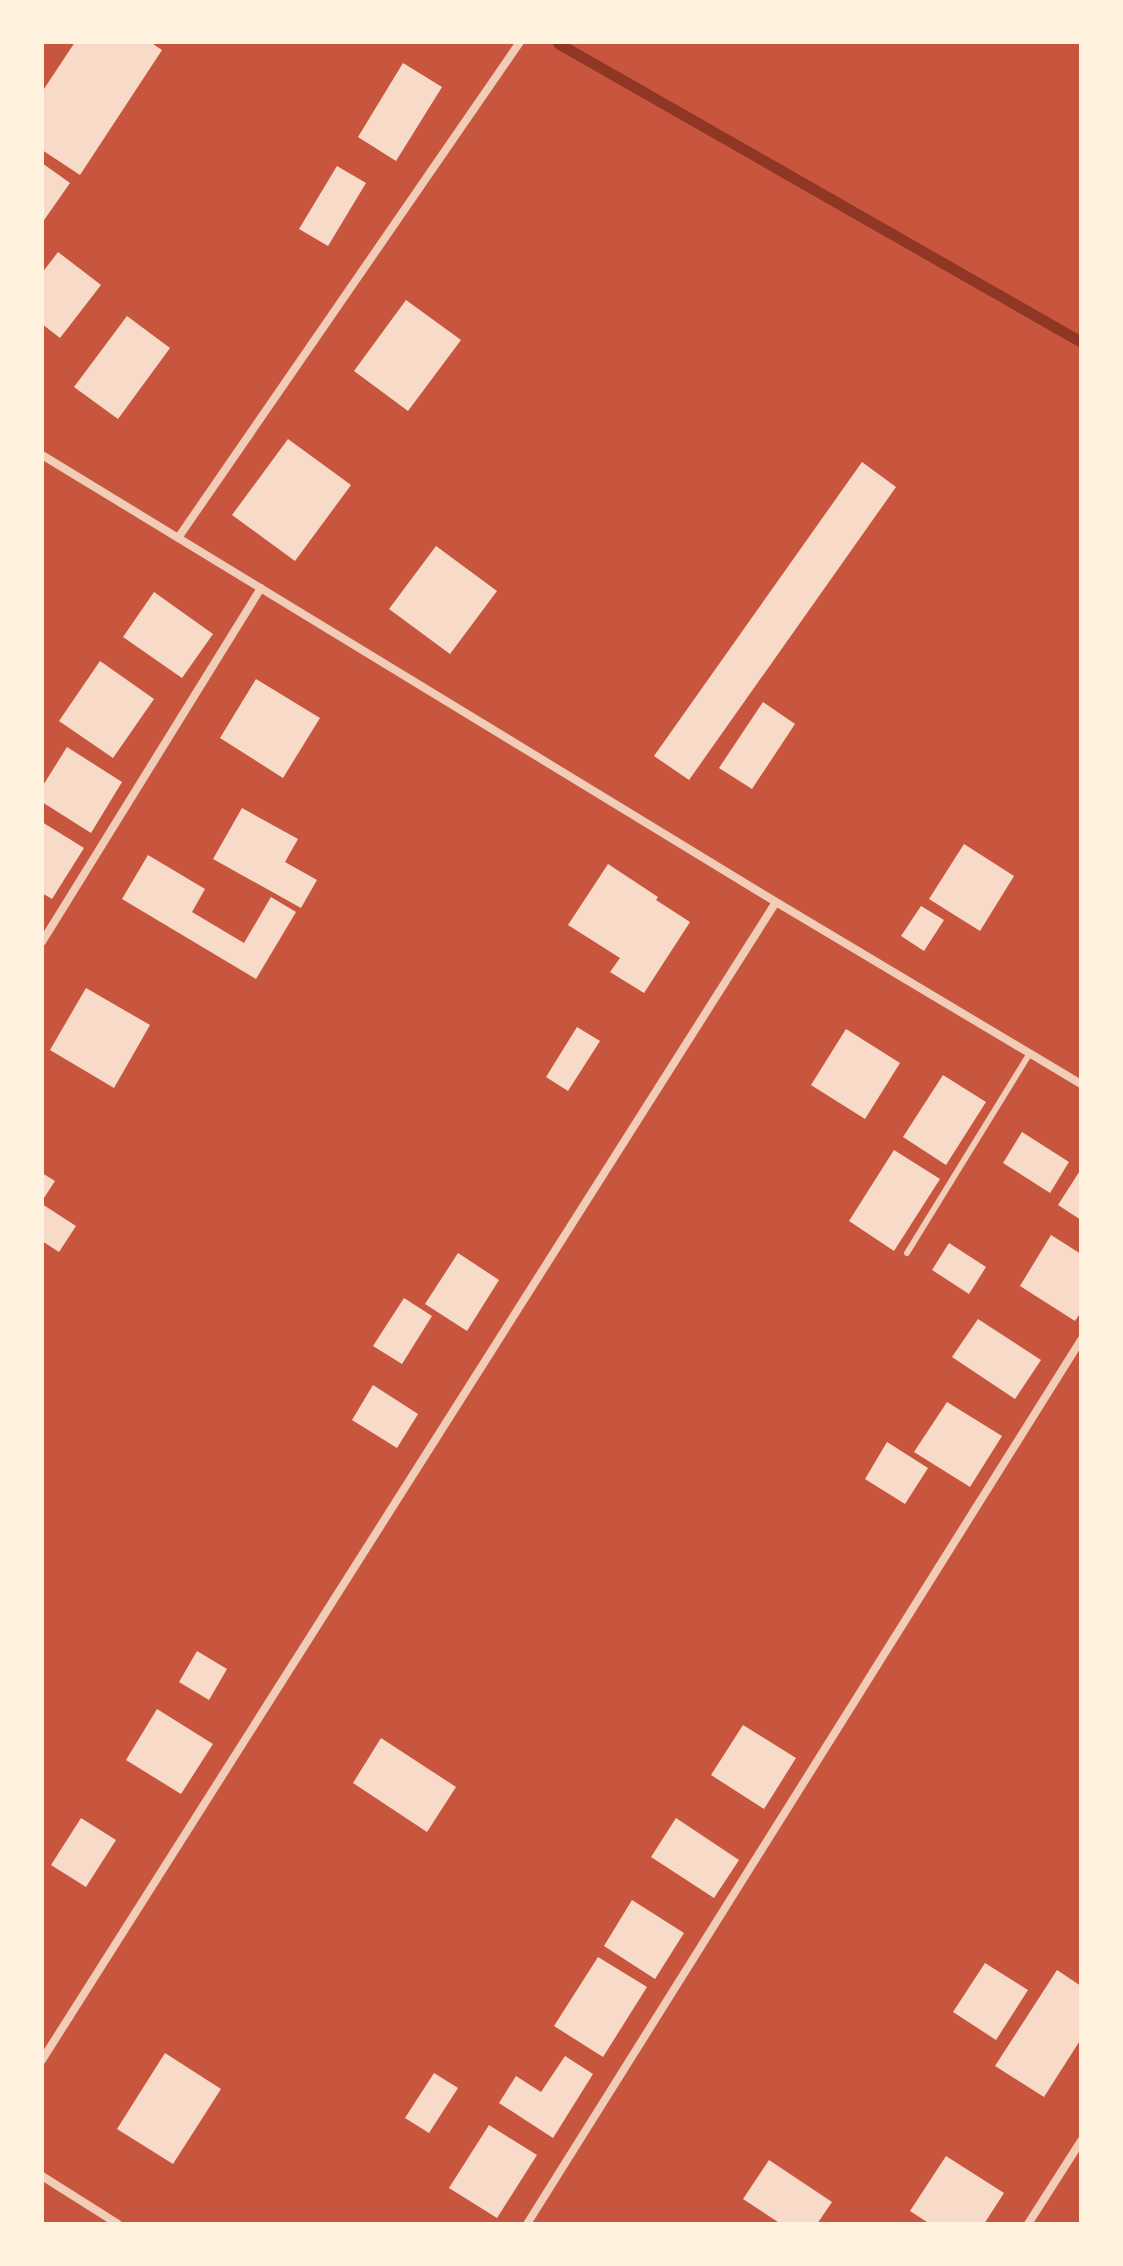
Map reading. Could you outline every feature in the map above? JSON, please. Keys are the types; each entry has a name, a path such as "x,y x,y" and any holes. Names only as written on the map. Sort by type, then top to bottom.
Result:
{"street":[{"path":"178,538 520,42"},
{"path":"42,455 1081,1084"},
{"path":"42,942 261,588"},
{"path":"42,2060 776,902"},
{"path":"527,2224 1081,1340"},
{"path":"1028,2224 1081,2141"},
{"path":"42,2176 118,2224"}],"lane":[{"path":"907,1253 1030,1053"}],"building":[{"path":"75,42 150,42 162,50 80,175 42,150 42,92"},
{"path":"403,63 442,87 396,161 358,137"},
{"path":"42,163 70,183 42,223"},
{"path":"337,166 366,183 328,246 299,229"},
{"path":"58,252 101,285 60,338 42,324 42,273"},
{"path":"406,300 461,340 408,411 354,371"},
{"path":"127,316 170,348 118,419 74,387"},
{"path":"288,439 351,485 295,561 232,515"},
{"path":"862,462 896,487 689,780 654,756"},
{"path":"436,546 497,591 450,654 389,609"},
{"path":"154,592 213,634 182,678 123,637"},
{"path":"100,661 154,699 113,758 59,721"},
{"path":"256,679 320,718 283,778 220,738"},
{"path":"763,702 795,724 752,789 719,768"},
{"path":"67,747 122,782 91,833 42,802 42,787"},
{"path":"242,808 298,839 285,862 317,880 301,908 213,859"},
{"path":"42,822 84,848 52,899 42,893"},
{"path":"964,844 1014,876 980,931 929,899"},
{"path":"148,855 205,889 192,912 244,943 271,897 296,912 256,979 122,899"},
{"path":"608,864 690,922 644,993 610,972 620,958 568,925"},
{"path":"921,906 944,920 924,951 901,936"},
{"path":"86,988 150,1025 114,1088 50,1050"},
{"path":"577,1027 600,1041 568,1091 546,1077"},
{"path":"846,1029 900,1063 865,1119 811,1085"},
{"path":"943,1075 986,1102 946,1165 903,1137"},
{"path":"1022,1132 1069,1162 1050,1193 1003,1163"},
{"path":"894,1150 940,1179 894,1251 849,1221"},
{"path":"1081,1169 1081,1220 1058,1205"},
{"path":"42,1173 55,1181 42,1201"},
{"path":"42,1204 76,1226 59,1252 42,1241"},
{"path":"1051,1235 1081,1254 1081,1312 1075,1321 1020,1286"},
{"path":"949,1243 986,1267 969,1294 932,1270"},
{"path":"458,1253 499,1280 467,1331 425,1304"},
{"path":"404,1298 432,1316 402,1364 373,1346"},
{"path":"978,1319 1041,1360 1015,1399 952,1357"},
{"path":"373,1385 418,1414 397,1448 352,1420"},
{"path":"947,1402 1002,1436 970,1487 914,1452"},
{"path":"887,1442 928,1468 905,1504 865,1479"},
{"path":"197,1651 227,1669 209,1700 179,1682"},
{"path":"157,1709 213,1744 181,1794 126,1760"},
{"path":"743,1725 796,1758 764,1809 711,1775"},
{"path":"381,1738 456,1787 427,1832 353,1783"},
{"path":"81,1818 116,1840 86,1887 51,1865"},
{"path":"676,1818 739,1860 714,1898 651,1857"},
{"path":"632,1900 684,1933 655,1979 604,1946"},
{"path":"598,1957 647,1987 603,2057 554,2026"},
{"path":"985,1963 1028,1990 996,2040 953,2012"},
{"path":"1057,1970 1081,1986 1081,2039 1044,2097 995,2066"},
{"path":"165,2053 221,2089 173,2164 117,2129"},
{"path":"565,2056 593,2074 553,2138 499,2103 516,2076 541,2092"},
{"path":"434,2073 458,2088 429,2133 405,2118"},
{"path":"489,2125 537,2155 497,2218 449,2188"},
{"path":"946,2156 1004,2193 984,2224 930,2224 910,2211"},
{"path":"769,2160 832,2202 817,2224 781,2224 743,2199"}],"waterway":[{"path":"559,44 1081,342"}]}
